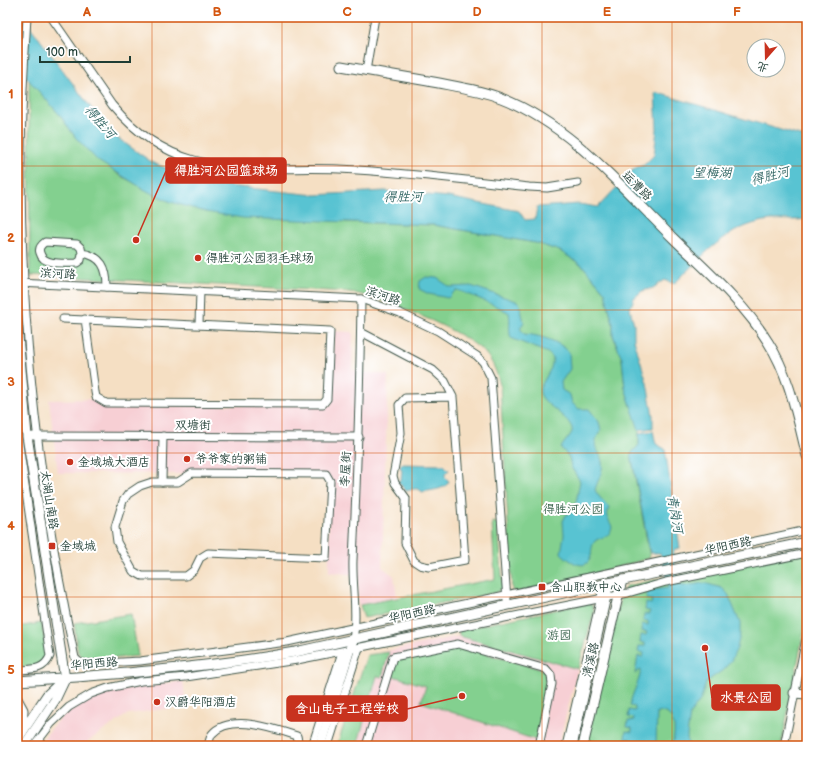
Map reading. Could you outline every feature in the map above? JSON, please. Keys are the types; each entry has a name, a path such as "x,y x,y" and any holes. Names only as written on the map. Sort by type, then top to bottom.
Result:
{"main road":[{"name":"运漕路","path":"341,66 449,85 501,98 527,110 557,128 604,170 710,275 753,321 768,342 780,363 790,389 807,456"},
{"name":"太湖山南路","path":"17,325 26,436 64,678"},
{"name":"华阳西路","path":"17,681 64,678 254,659 507,606 606,583 807,542"},
{"name":"清溪路","path":"583,746 622,580"},
{"name":"清溪路","path":"572,746 606,583"},
{"path":"320,746 353,639"},
{"path":"20,736 47,695 64,678"},
{"path":"24,746 55,700 64,678"},
{"path":"795,690 807,688"},
{"path":"795,690 807,694"},
{"path":"17,699 23,710 20,736"}],"street":[{"path":"28,17 23,84 20,283 37,436 66,616 75,658 79,662 87,664 140,662 287,642 507,596 807,530"},
{"path":"51,17 123,119 157,145 194,160 249,167 388,172 529,187 547,188 578,183"},
{"path":"366,71 375,17"},
{"path":"45,242 77,244 81,248 82,253 80,260 77,263 46,262 41,257 39,251 45,242"},
{"path":"82,253 96,257 104,266 107,274 107,287"},
{"name":"滨河路","path":"20,283 361,299 400,313 438,331 477,356 483,362 490,378 507,606"},
{"path":"199,324 200,291"},
{"name":"李屋街","path":"353,639 355,628 352,574 359,437 361,299"},
{"path":"63,318 199,324 330,331 327,399 323,404 106,403 96,397 94,392 85,319"},
{"path":"360,332 433,370 445,381 453,397 465,560 429,567 420,566 414,562 405,543 406,498 395,483 393,476 401,433 399,405 405,398 453,397"},
{"path":"17,431 50,652 47,662 40,668 17,670"},
{"name":"双塘街","path":"26,436 359,437"},
{"path":"162,482 163,436"},
{"path":"192,473 326,474 330,481 326,558 208,553 200,558 194,570 186,576 142,576 133,571 124,557 117,542 115,527 123,501 128,494 140,486 152,482 162,482 178,482 192,473"},
{"path":"34,746 51,724 68,707 91,694 108,688 141,681 193,676 297,660 350,650 618,595 666,582 807,552"},
{"path":"566,746 603,598"},
{"path":"784,746 807,634"},
{"path":"366,746 393,657 458,644 546,669 549,672 552,684 538,746"},
{"path":"312,746 350,650"},
{"path":"328,746 350,650"},
{"path":"17,706 19,713 17,724"},
{"path":"208,746 214,733 222,728 242,723 272,728 297,736 299,746"}],"shaded area":[{"path":"334,331 353,332 352,370 388,375 382,567 394,576 397,597 358,605 358,575 329,572 328,481 322,475 58,473 49,400 94,399 101,406 331,405"},
{"path":"459,636 578,669 558,746 337,746 367,655"},
{"path":"183,681 186,706 128,714 81,746 37,746 62,716 93,697 123,689"}],"green space":[{"name":"得胜河公园","path":"29,79 59,114 76,138 119,175 171,202 346,222 433,225 536,243 560,251 582,265 605,292 613,324 613,335 622,359 625,388 639,426 639,445 631,454 650,558 518,595 512,590 499,381 492,363 484,352 473,343 440,324 381,301 350,292 30,275"},
{"path":"492,522 498,523 503,588 495,593 364,618 360,605 495,579"},
{"path":"797,548 807,554 807,615 781,746 586,746 621,596 626,586 716,568"},
{"name":"游园","path":"588,603 593,606 594,612 578,669 459,636 459,630"},
{"path":"131,614 138,656 87,661 78,653 74,623"},
{"path":"41,623 48,655 47,660 34,667 17,667 17,627"},
{"path":"459,646 544,670 550,678 536,740 421,702 426,686 390,675 397,659"},
{"path":"389,652 382,677 377,676 357,746 337,746 367,655"}],"water":[{"name":"望梅湖","path":"17,17 23,17 109,132 153,163 182,174 229,186 315,195 385,191 448,197 519,211 525,220 535,219 537,207 579,204 598,207 635,168 644,165 654,155 657,129 655,92 807,138 807,219 770,220 754,223 741,228 717,243 674,284 665,280 653,288 642,291 634,298 630,309 634,324 634,340 647,383 653,416 653,428 639,430 625,388 622,359 613,335 613,324 605,292 582,265 560,251 536,243 433,225 243,218 206,212 171,202 147,191 98,161 76,138 59,114 17,67"},
{"path":"426,277 437,278 450,287 471,286 519,302 524,322 520,328 524,334 548,339 565,348 569,352 570,369 561,382 562,390 570,395 572,403 579,409 589,409 599,422 601,430 597,436 595,445 601,457 602,466 595,490 599,497 609,507 608,519 612,527 608,535 595,541 589,561 585,564 581,565 572,562 561,553 564,535 563,521 566,515 573,512 575,508 580,481 571,467 569,457 561,448 571,434 572,428 569,423 545,401 540,394 540,388 551,368 553,358 548,353 511,338 509,313 467,293 456,290 448,298 429,294 419,289 420,281"},
{"path":"653,431 656,444 665,449 680,548 675,549 673,553 678,582 683,586 704,583 722,588 728,594 740,623 740,634 737,648 731,661 723,670 706,682 701,699 690,714 687,736 688,746 671,746 674,735 673,723 668,714 663,712 657,713 656,746 624,746 625,742 630,743 631,739 625,738 626,731 632,732 632,728 627,727 628,721 633,721 634,718 628,717 629,710 635,711 635,707 630,706 641,669 635,674 638,656 643,657 644,653 638,652 639,646 645,646 645,643 640,642 641,635 646,635 647,632 641,631 642,624 648,625 648,621 643,620 644,614 649,614 650,611 645,610 646,603 651,604 652,600 646,599 647,593 652,590 668,588 660,553 650,553 631,454 639,445 639,433"},
{"path":"401,464 444,465 449,470 445,474 445,477 449,481 445,486 438,489 422,492 417,489 406,491 398,482 399,480 401,481"}],"place":[{"name":"得胜河公园篮球场","path":"136,240"},
{"name":"得胜河公园羽毛球场","path":"198,258"},
{"name":"爷爷家的粥铺","path":"187,459"},
{"name":"金域城大酒店","path":"70,462"},
{"name":"金域城","path":"52,546"},
{"name":"含山职教中心","path":"542,587"},
{"name":"水景公园","path":"705,648"},
{"name":"含山电子工程学校","path":"462,696"},
{"name":"汉爵华阳酒店","path":"157,702"}],"water label":[{"name":"得胜河","path":"100,122"},
{"name":"得胜河","path":"770,176"},
{"name":"得胜河","path":"403,197"},
{"name":"青岗河","path":"675,514"}]}
